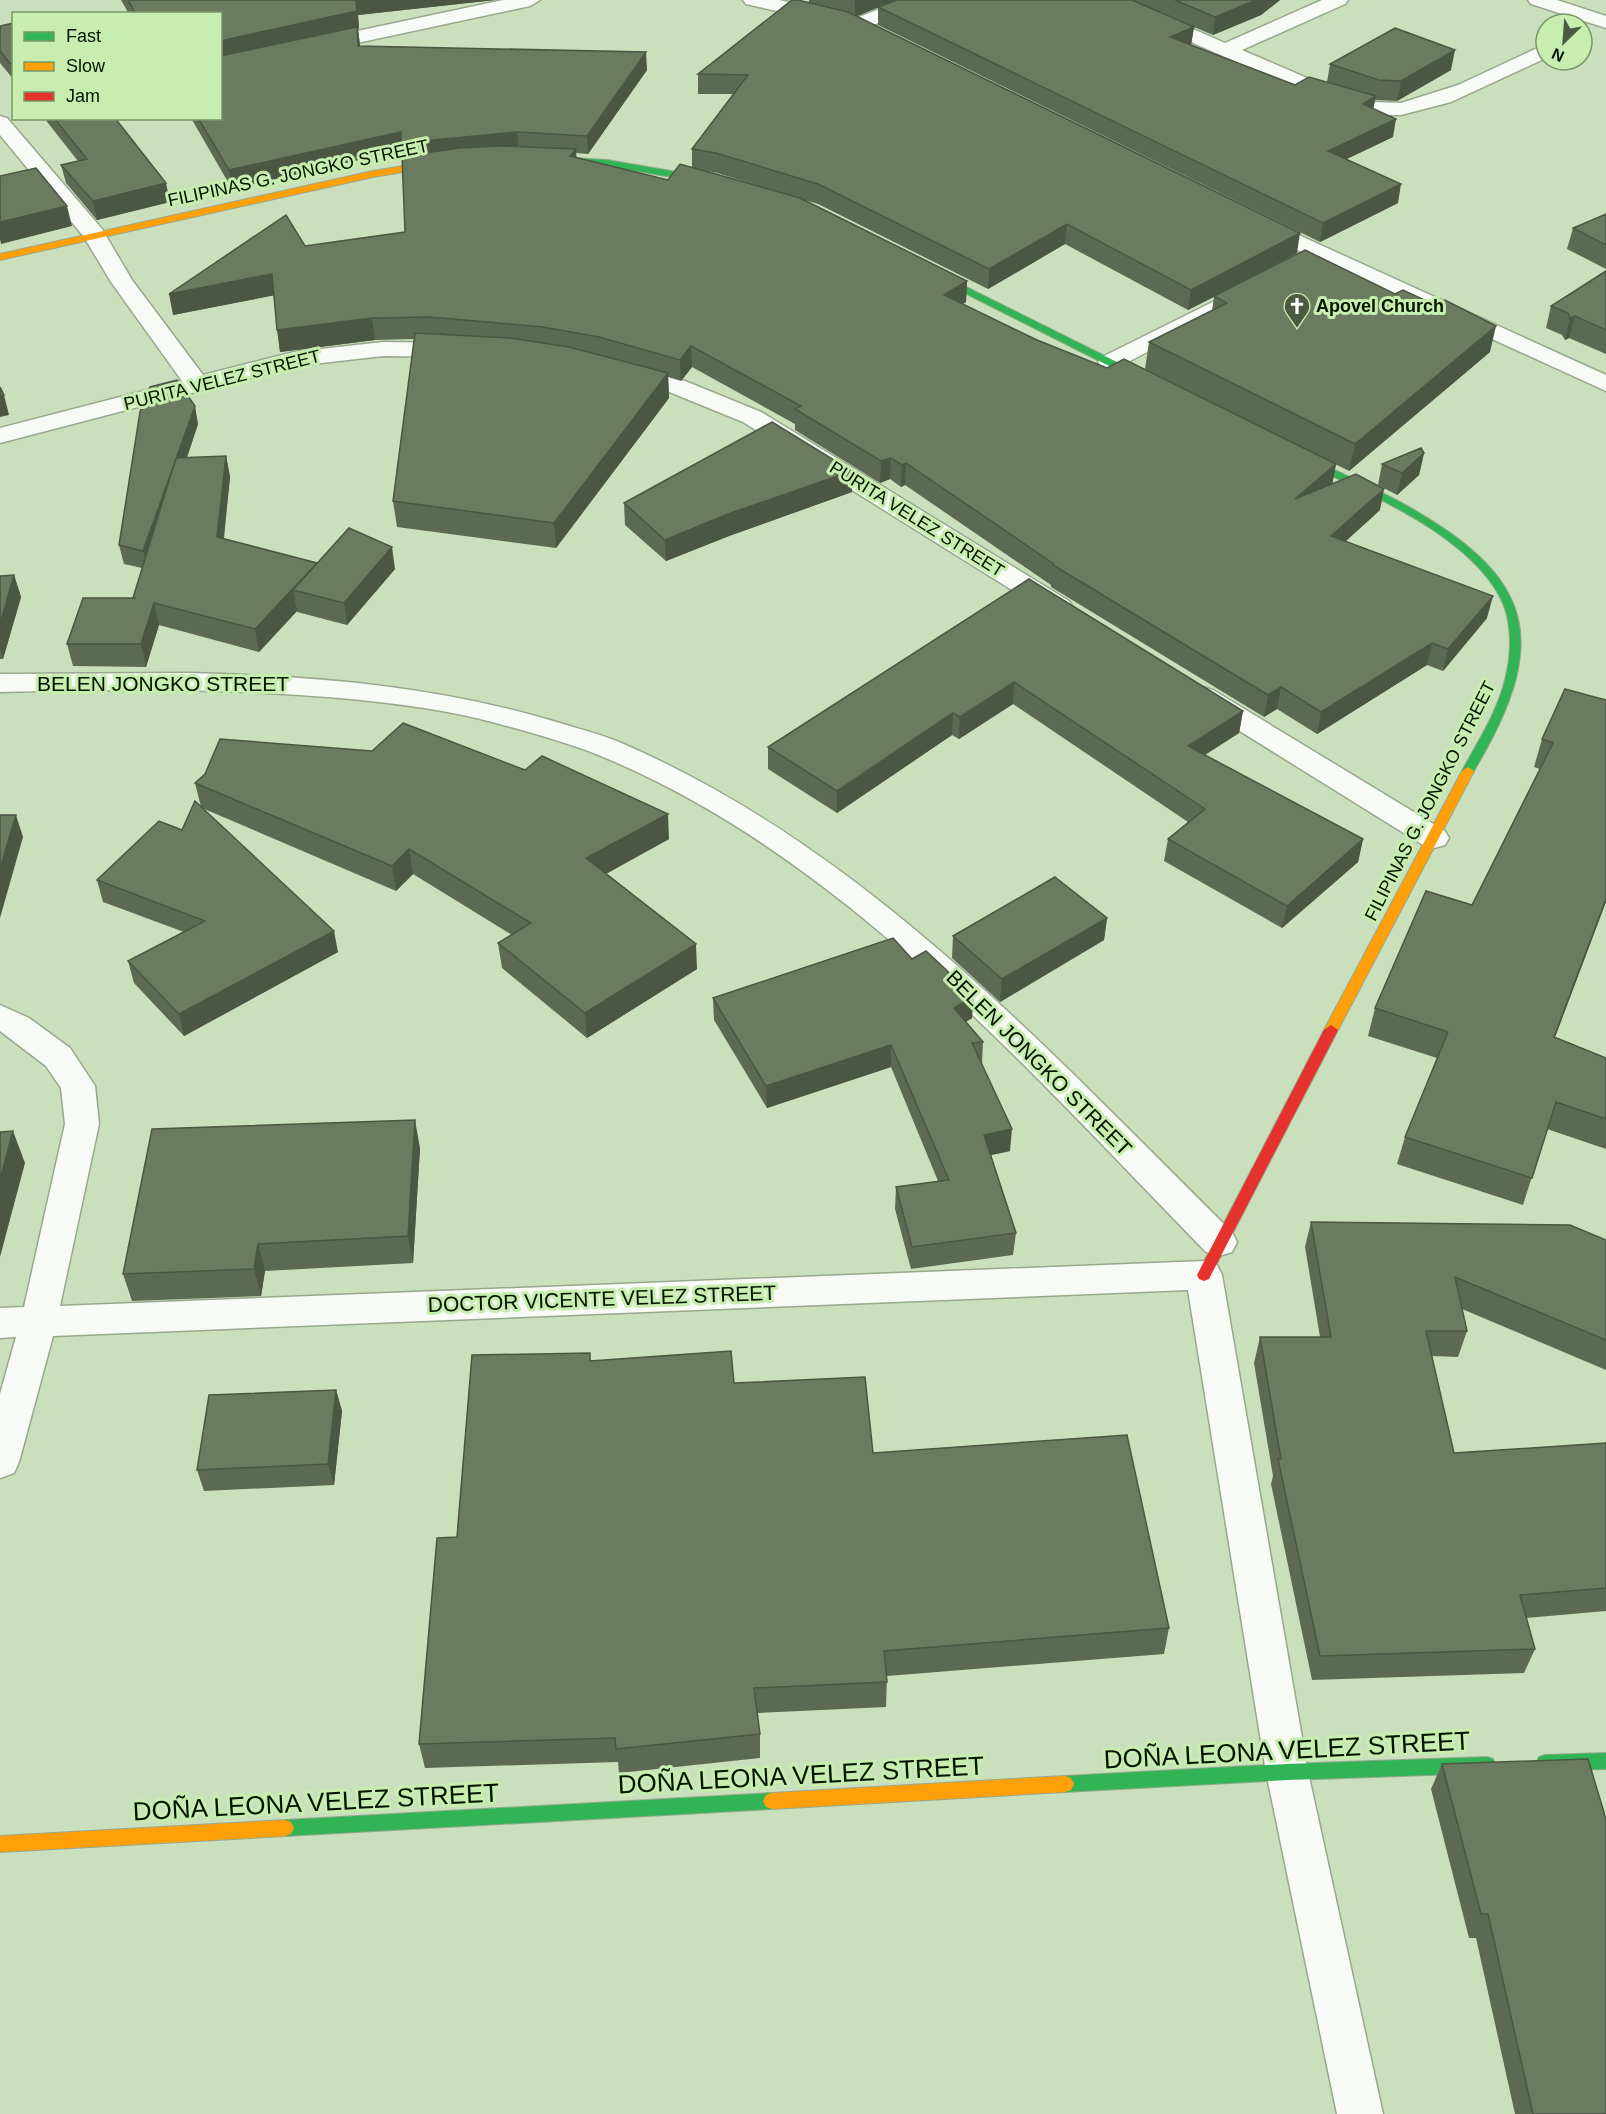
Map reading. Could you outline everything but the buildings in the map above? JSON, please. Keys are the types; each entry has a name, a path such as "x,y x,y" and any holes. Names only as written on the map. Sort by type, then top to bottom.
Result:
{"street":[{"path":"301,49 530,0"},
{"path":"753,0 856,25 877,36"},
{"path":"856,25 919,0"},
{"path":"1111,0 1328,95 1355,104 1384,109 1408,108 1430,103 1534,55"},
{"path":"1225,50 1338,0"},
{"path":"1538,0 1606,22"},
{"path":"0,122 94,234 122,282 197,384"},
{"path":"539,159 618,165 735,187"},
{"name":"FILIPINAS G. JONGKO STREET","path":"0,257 94,234 373,174 462,160"},
{"path":"1237,213 1321,254 1606,384"},
{"path":"1300,265 1321,254"},
{"path":"913,263 1173,394"},
{"path":"1110,362 1269,281"},
{"name":"PURITA VELEZ STREET","path":"0,436 294,359 351,351 414,347 477,351"},
{"name":"PURITA VELEZ STREET","path":"603,367 675,386 752,417 1077,618"},
{"name":"FILIPINAS G. JONGKO STREET","path":"1211,1259 1434,838 1502,706 1511,681 1514,624 1505,594 1483,566 1455,543 1394,505 1278,447"},
{"name":"BELEN JONGKO STREET","path":"0,683 220,681 398,695 501,714 542,726 656,769 727,808 785,846 939,964 1211,1259"},
{"path":"1179,681 1434,838"},
{"path":"0,1462 39,1321 82,1124 78,1086 58,1057 8,1021"},
{"path":"1211,1259 1287,1772 1360,2114"},
{"name":"DOCTOR VICENTE VELEZ STREET","path":"0,1323 1211,1259"},
{"path":"1535,1763 1606,1761"},
{"name":"DOÑA LEONA VELEZ STREET","path":"0,1844 1287,1772 1500,1764"}],"traffic: fast":[{"path":"552,160 607,163 718,182"},
{"path":"928,271 1155,385"},
{"path":"1295,455 1380,496 1440,531 1467,550 1489,572 1505,595 1514,621 1515,650 1511,680 1498,714 1468,771"},
{"path":"1545,1763 1606,1761"},
{"path":"1065,1784 1287,1772 1487,1765"},
{"path":"285,1828 772,1801"}],"traffic: slow":[{"path":"0,257 373,174 447,162"},
{"path":"1331,1030 1468,771"},
{"path":"772,1801 1065,1784"},
{"path":"0,1844 285,1828"}],"traffic: jam":[{"path":"1204,1275 1331,1030"}],"place":[{"name":"Apovel Church","path":"1297,329"}]}
